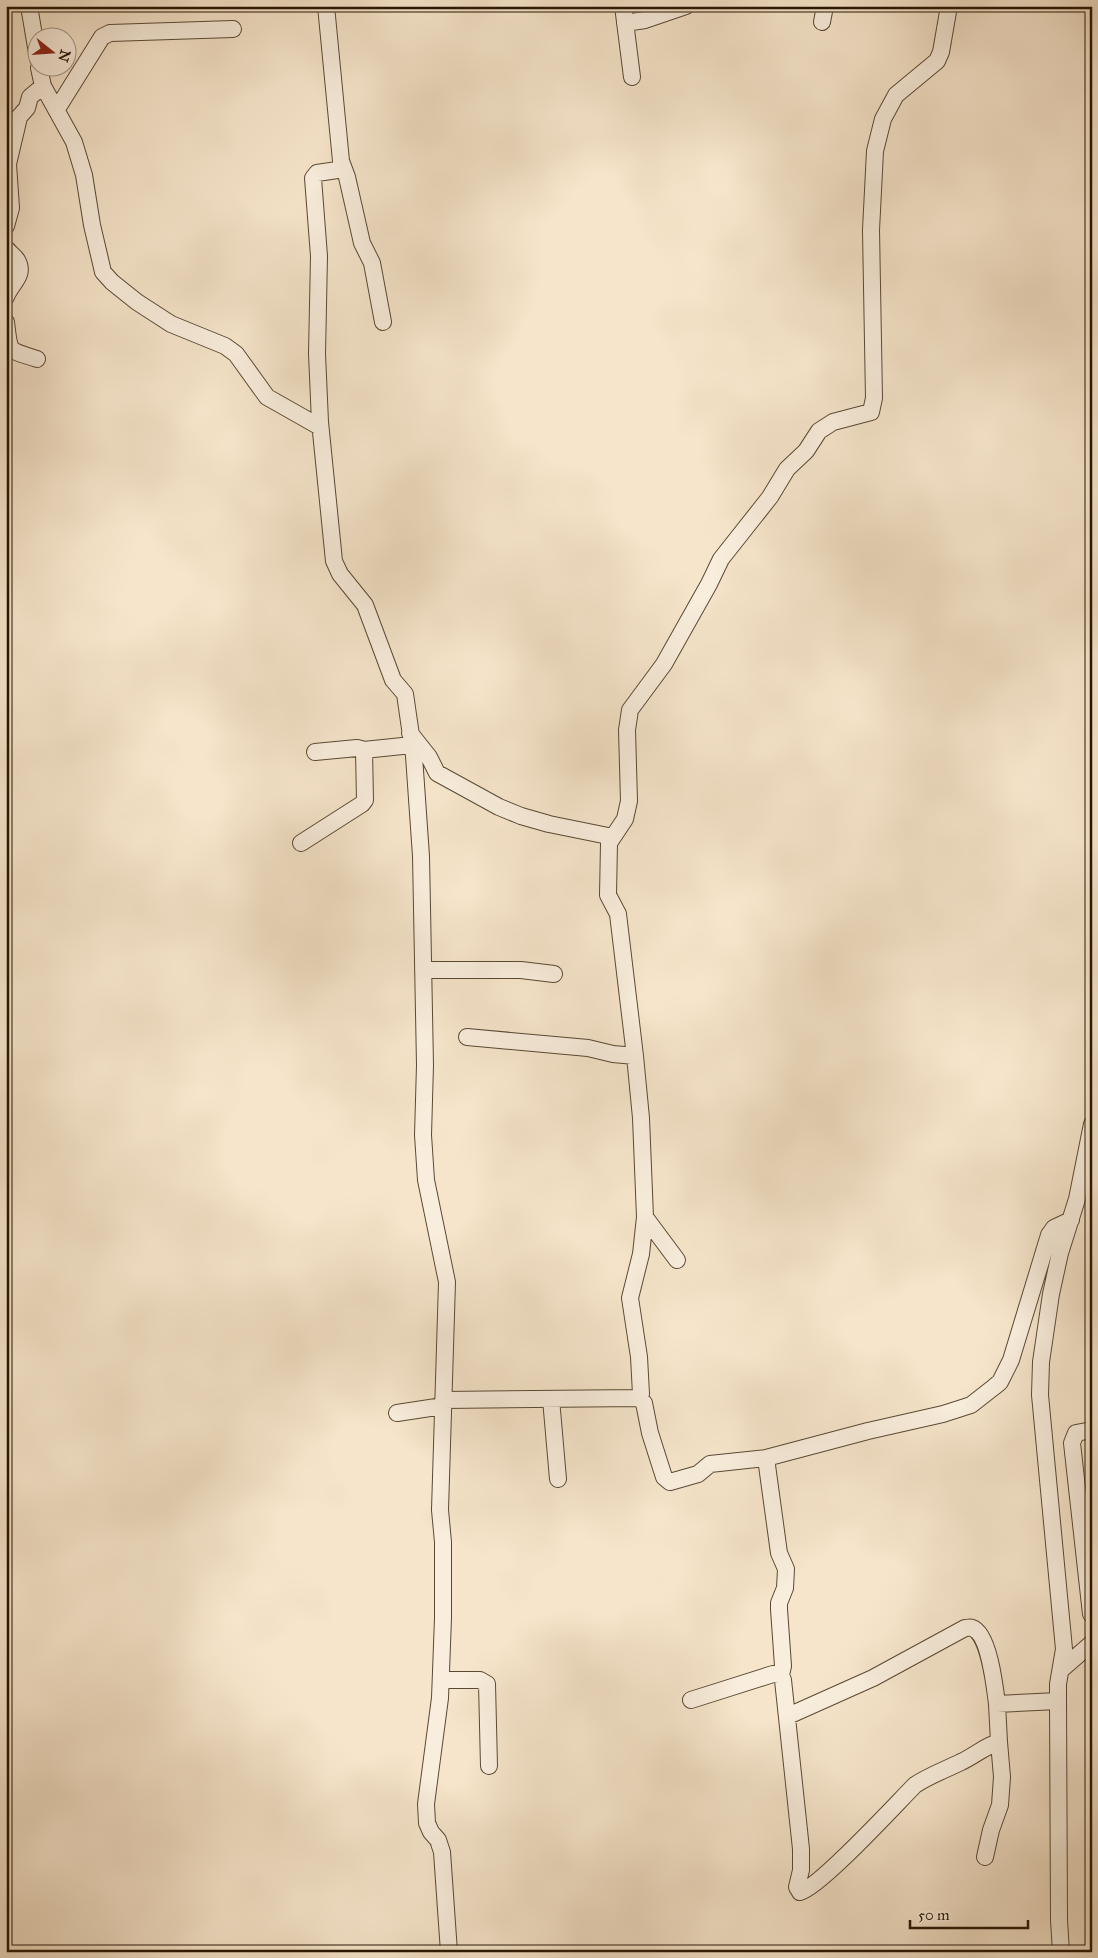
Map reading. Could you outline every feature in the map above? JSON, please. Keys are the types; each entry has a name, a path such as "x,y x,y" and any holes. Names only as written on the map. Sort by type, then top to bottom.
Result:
{"street":[{"path":"29,6 33,28"},
{"path":"326,6 341,161 362,243 372,263 383,322"},
{"path":"623,6 632,77"},
{"path":"625,23 645,20 686,6"},
{"path":"639,1398 641,1394 639,1357 630,1298 641,1254 645,1217 640,1118 635,1056 618,914 608,895 609,843 625,819 629,801 627,730 630,710 664,664 710,584 721,559 770,497 787,469 806,451 819,431 833,422 871,412 874,398 871,230 875,151 883,119 896,95 937,62 941,52 949,6"},
{"path":"56,109 102,37 110,33 233,29"},
{"path":"42,78 44,86 74,142 84,174 92,225 103,272 112,282 137,302 171,324 225,346 236,354 267,398 320,426"},
{"path":"6,226 11,208 8,164 16,126 30,97 44,86"},
{"path":"344,169 317,172 313,178 320,256 317,354 320,426 334,561 340,574 365,605 393,680 404,694 411,739 421,856 425,1066 422,1135 426,1180 447,1282 440,1510 443,1542 441,1680 426,1804 427,1824 438,1840 442,1852 449,1952"},
{"path":"6,248 16,258 20,272 19,278 6,297"},
{"path":"6,322 10,347 14,351 37,359"},
{"path":"411,739 429,757 437,774 498,806 521,816 549,824 613,837"},
{"path":"315,752 357,748 364,750 411,739"},
{"path":"300,843 362,804 365,800 364,750"},
{"path":"423,970 521,970 554,974"},
{"path":"467,1037 588,1048 613,1054 635,1056"},
{"path":"1061,1952 1058,1910 1058,1684 1062,1669 1063,1639 1040,1395 1041,1362 1051,1294 1060,1253 1077,1199 1092,1124"},
{"path":"645,1217 677,1260"},
{"path":"397,1413 443,1403 639,1398 644,1403 664,1477 670,1482 698,1474 710,1464 766,1458 868,1431 943,1414 971,1405 1000,1382 1011,1360 1049,1235 1054,1228 1071,1220"},
{"path":"551,1399 558,1479"},
{"path":"1091,1614 1088,1560 1072,1443 1076,1433 1092,1430"},
{"path":"766,1458 780,1553 786,1569 785,1588 779,1608 783,1666 781,1675 788,1716 801,1849 801,1870 797,1887 800,1892 807,1890 824,1875 915,1785 929,1775 962,1762 989,1745 999,1742"},
{"path":"788,1716 873,1678 965,1628 973,1628 980,1633 988,1650 997,1704 1002,1777 1000,1805 984,1857"},
{"path":"1062,1669 1092,1642"},
{"path":"691,1700 773,1674 781,1675"},
{"path":"441,1680 480,1680 487,1684 489,1766"},
{"path":"997,1704 1058,1701"}]}
